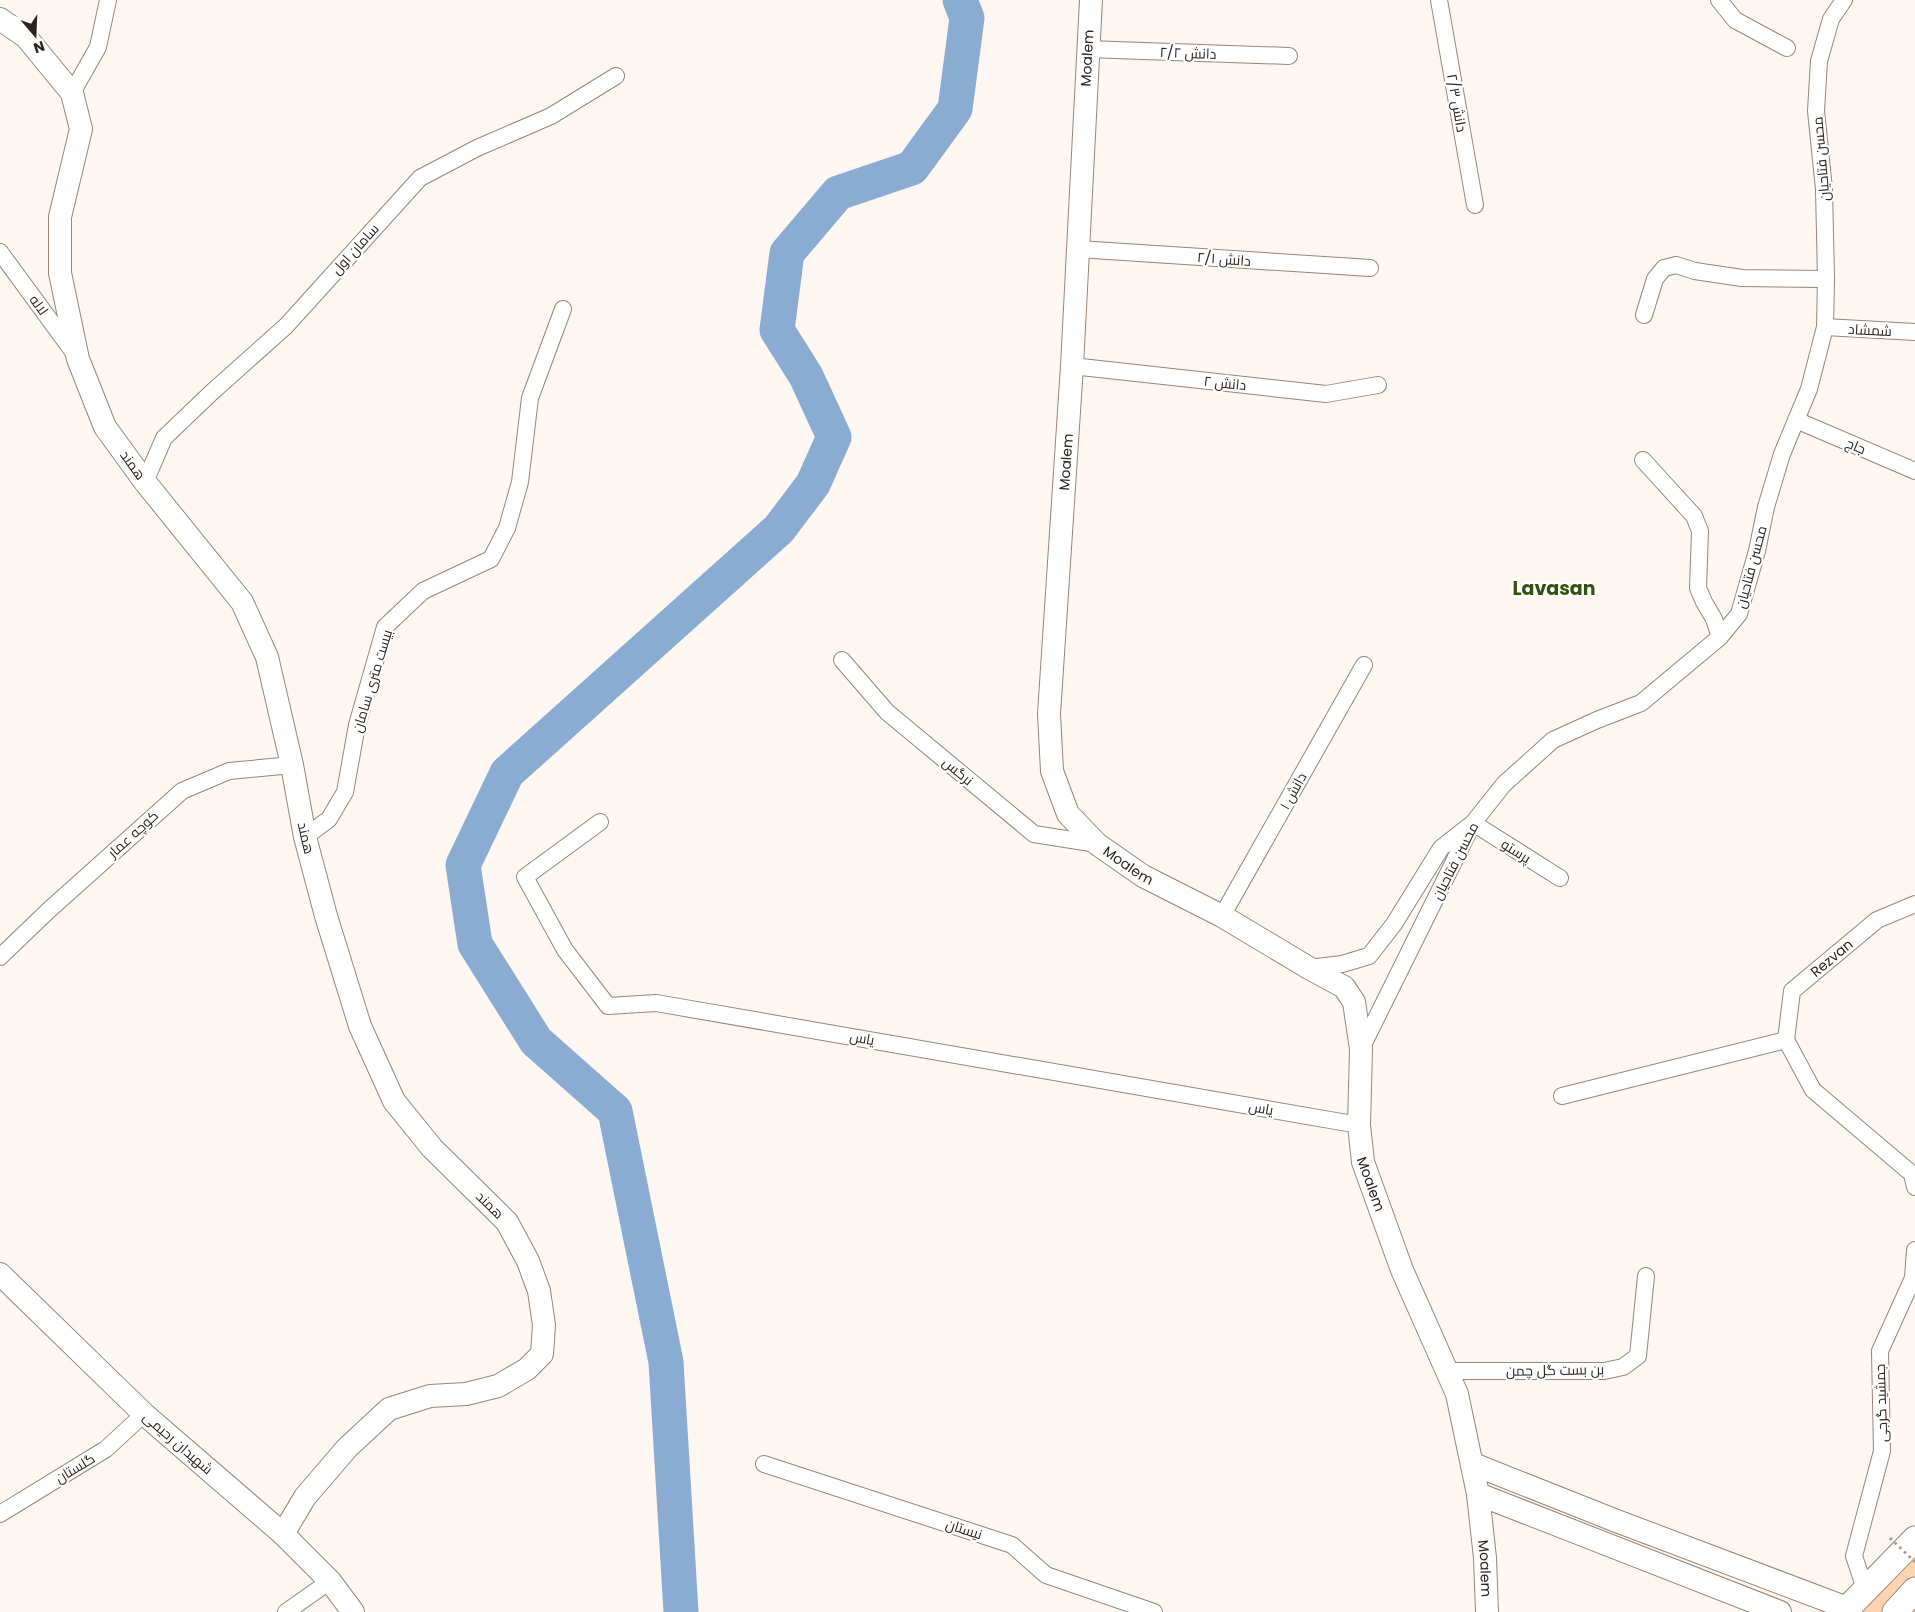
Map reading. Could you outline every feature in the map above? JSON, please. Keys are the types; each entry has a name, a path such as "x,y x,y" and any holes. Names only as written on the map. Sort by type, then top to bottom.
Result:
{"main road":[{"name":"Moalem","path":"1091,0 1072,366 1049,714 1052,771 1068,814 1097,844 1143,876 1222,916 1344,987 1354,1002 1361,1049 1359,1125 1363,1162 1402,1270 1457,1394 1478,1494 1485,1558 1487,1612"},
{"name":"همند","path":"0,19 26,37 72,93 81,129 60,217 60,273 78,359 105,426 145,482 242,602 267,657 292,765 305,837 326,916 360,1026 394,1101 432,1148 507,1222 528,1262 539,1291 544,1324 542,1354 527,1369 498,1386 466,1394 430,1396 389,1410 347,1448 305,1497 283,1534"},
{"name":"شهیدان رحیمی","path":"0,1274 144,1414 283,1534 330,1581 353,1612"},
{"path":"1473,1464 1845,1610 1915,1539"},
{"path":"1478,1494 1780,1612"},
{"path":"1896,1611 1915,1590"}],"street":[{"path":"72,93 98,47 108,0"},
{"name":"دانش ۲/۳","path":"1439,0 1475,206"},
{"path":"1719,0 1735,20 1787,48"},
{"name":"محسن فتاحیان","path":"1361,1049 1473,823 1504,784 1554,740 1597,720 1641,703 1720,637 1739,614 1766,507 1782,454 1809,389 1824,327 1826,279 1824,189 1816,111 1819,61 1831,19 1844,0"},
{"name":"دانش ۲/۲","path":"1088,49 1289,56"},
{"name":"سامان اول","path":"145,482 164,438 286,326 420,178 476,148 551,116 616,76"},
{"name":"دانش ۲/۱","path":"1078,250 1370,268"},
{"name":"لاله","path":"0,252 78,359"},
{"path":"1644,315 1656,280 1664,268 1676,266 1695,271 1742,278 1826,279"},
{"name":"بیست متری سامان","path":"305,837 329,818 345,792 357,725 385,627 423,591 491,559 507,528 520,482 530,398 563,309"},
{"name":"شمشاد","path":"1824,327 1915,332"},
{"name":"دانش ۲","path":"1072,366 1326,394 1378,385"},
{"name":"جاج","path":"1796,420 1915,471"},
{"path":"1643,460 1694,516 1700,531 1698,588 1714,619 1720,637"},
{"name":"نرگس","path":"842,660 887,712 1034,834 1097,844"},
{"name":"دانش ۱","path":"1222,916 1364,665"},
{"name":"کوچه عمار","path":"0,957 49,910 182,791 229,771 292,765"},
{"name":"یاس","path":"600,822 525,877 565,950 608,1006 656,1002 1359,1125"},
{"path":"1309,968 1342,964 1369,956 1394,924 1441,848 1473,823"},
{"name":"پرستو","path":"1473,823 1560,878"},
{"name":"Rezvan","path":"1786,1040 1792,991 1877,920 1915,904"},
{"path":"1562,1096 1786,1040 1813,1090 1912,1174 1915,1187"},
{"name":"جمشید گرجی","path":"1865,1589 1854,1556 1882,1451 1880,1351 1913,1278 1915,1250"},
{"name":"بن بست گل چمن","path":"1448,1371 1604,1371 1622,1367 1638,1356 1646,1276"},
{"name":"گلستان","path":"0,1514 106,1449 144,1414"},
{"name":"نیستان","path":"764,1464 1012,1545 1046,1575 1154,1612"},
{"path":"286,1612 330,1581"}],"path":[{"path":"1890,1538 1915,1562"}],"shaded area":[{"path":"1915,1538 1915,1612 1818,1612"}],"waterway":[{"path":"681,1612 666,1362 615,1111 536,1041 475,944 463,865 507,773 779,529 813,484 834,437 806,376 777,330 787,253 838,193 912,168 955,109 967,18 960,0"}],"district":[{"name":"Lavasan","path":"1554,588"}]}
